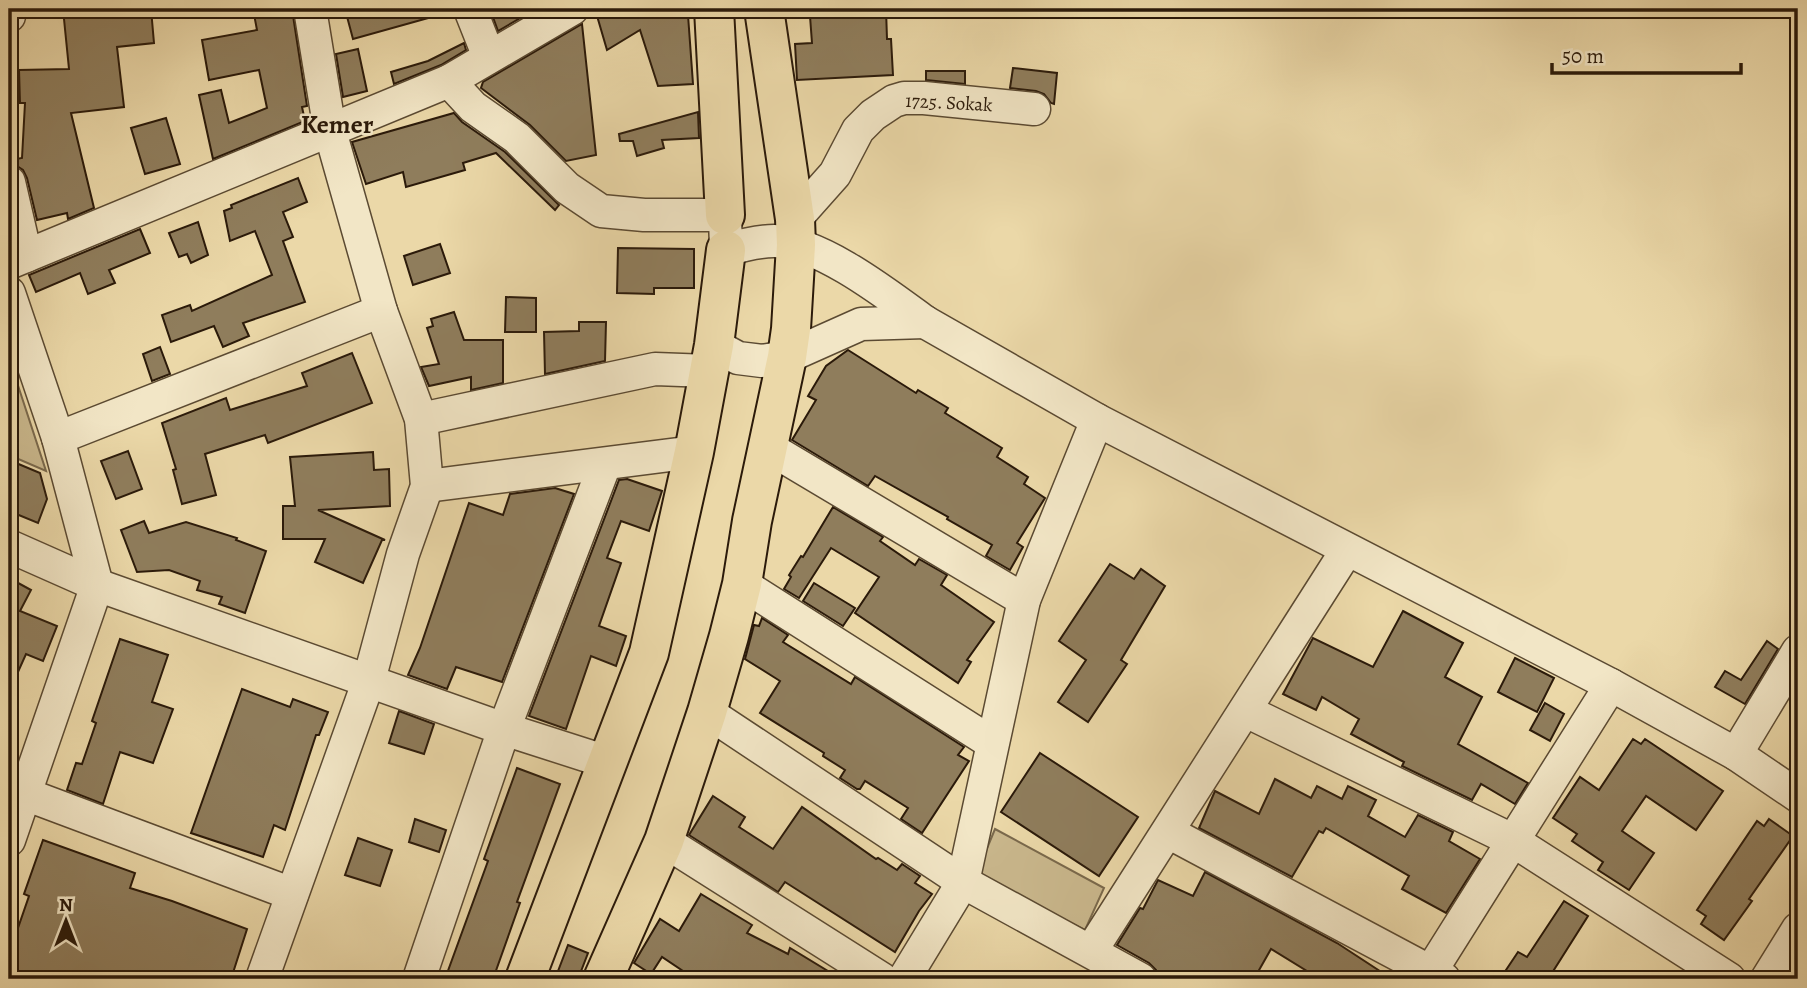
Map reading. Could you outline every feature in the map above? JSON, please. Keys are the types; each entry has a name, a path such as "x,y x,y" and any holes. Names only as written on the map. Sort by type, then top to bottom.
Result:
{"main road":[{"path":"525,979 649,653 694,452 712,358 725,232 714,9"},
{"path":"613,975 664,841 707,712 741,584 787,357 791,329 795,232 764,9"}],"street":[{"path":"9,9 9,16"},
{"path":"262,979 369,680 403,554 427,486 421,419 381,311 330,131 310,9"},
{"path":"470,9 489,57"},
{"path":"9,182 17,259 449,81 572,9"},
{"path":"449,81 473,107 517,138 567,188 601,211 677,216 753,242 776,241 795,232 925,322 1097,420 1611,685 1735,754 1798,796"},
{"name":"1725. Sokak","path":"795,232 835,174 858,130 873,115 894,101 924,98 1034,109"},
{"path":"9,293 58,438 97,584 17,791 9,840"},
{"path":"58,438 381,311"},
{"path":"421,419 712,358 762,361 787,357 861,324 925,322"},
{"path":"904,979 963,882 1024,600 1097,420"},
{"path":"769,448 1024,600"},
{"path":"427,486 694,452"},
{"path":"419,979 504,729 605,464"},
{"path":"9,546 97,584 504,729 607,762"},
{"path":"1091,951 1348,550"},
{"path":"741,584 992,743"},
{"path":"1735,754 1798,651"},
{"path":"1168,832 1434,977 1512,840 1611,685"},
{"path":"1246,711 1512,840 1729,979"},
{"path":"707,712 963,882 1140,979"},
{"path":"17,791 292,894"},
{"path":"664,841 882,979"},
{"path":"1768,979 1798,929"}],"shaded area":[{"path":"9,358 46,471 9,455"},
{"path":"995,829 1104,888 1085,930 976,875"}],"building":[{"path":"63,9 151,9 154,43 117,47 124,107 71,113 94,208 68,219 67,213 37,220 27,178 17,166 16,159 22,158 25,103 20,103 19,70 69,69"},
{"path":"253,9 292,9 307,106 302,107 305,121 213,159 199,95 221,90 229,123 267,108 259,70 209,80 202,40 257,30"},
{"path":"345,9 438,9 439,15 353,39"},
{"path":"490,9 536,9 498,31"},
{"path":"595,9 684,9 688,15 693,84 658,86 640,30 607,50"},
{"path":"849,9 886,9 887,39 891,39 893,75 797,80 795,44 812,43 810,16 849,14"},
{"path":"582,24 596,155 566,161 530,125 481,88 483,82"},
{"path":"464,43 466,50 441,65 394,84 391,72 428,61"},
{"path":"358,49 367,91 343,97 336,54"},
{"path":"1013,68 1057,73 1054,104 1044,94 1036,91 1010,88"},
{"path":"926,71 965,71 965,84 926,80"},
{"path":"698,112 699,138 662,140 664,148 637,156 633,141 620,141 619,134"},
{"path":"454,113 462,122 505,152 559,205 555,210 496,153 463,163 465,170 406,187 403,172 366,184 352,142"},
{"path":"166,118 180,164 145,174 131,128"},
{"path":"298,178 307,202 283,212 293,237 283,241 305,302 243,323 249,336 223,347 214,326 171,342 162,315 190,305 192,311 272,275 255,231 230,241 224,211 232,208 231,205"},
{"path":"198,222 208,255 191,263 187,254 179,257 169,233"},
{"path":"140,229 150,253 109,270 115,283 88,294 80,273 36,292 29,275"},
{"path":"440,244 450,273 413,285 404,256"},
{"path":"618,248 694,249 694,288 654,288 654,294 617,293"},
{"path":"506,297 536,298 536,332 505,332"},
{"path":"454,312 464,340 503,340 503,383 471,390 471,377 429,386 421,367 439,364 427,328 433,326 431,319"},
{"path":"579,322 606,322 605,361 545,374 544,332 579,331"},
{"path":"160,347 170,374 152,381 143,354"},
{"path":"848,350 916,393 918,390 948,408 945,413 1002,448 997,457 1028,477 1024,484 1045,498 1017,543 1023,547 1010,570 986,556 992,545 947,519 948,517 875,476 868,486 792,440 816,400 808,396 826,366"},
{"path":"352,353 372,403 268,443 265,435 205,454 216,495 182,504 173,470 176,469 162,423 226,398 230,410 307,386 302,373"},
{"path":"128,451 142,489 116,499 101,461"},
{"path":"373,452 374,470 389,469 390,506 318,510 385,540 382,540 363,583 315,562 325,539 283,539 283,506 295,506 290,457"},
{"path":"9,460 40,473 47,499 38,523 9,511"},
{"path":"627,479 662,491 649,531 621,521 607,558 621,563 599,626 626,636 616,666 591,656 566,729 529,716 619,480"},
{"path":"555,488 574,494 502,682 456,667 447,689 408,675 420,648 469,503 503,515 510,494"},
{"path":"833,507 883,537 880,541 915,565 919,559 947,575 941,585 994,622 967,660 971,662 958,683 855,613 879,577 831,548 799,598 784,589 791,577 789,575"},
{"path":"144,521 149,533 186,522 237,538 236,540 266,551 245,613 219,604 222,597 197,590 200,581 169,570 137,572 121,530"},
{"path":"1110,564 1134,579 1141,569 1165,586 1121,660 1127,664 1088,722 1058,702 1086,660 1059,641"},
{"path":"9,578 31,590 20,611 57,626 43,661 26,654 9,692"},
{"path":"814,583 855,608 843,626 803,601"},
{"path":"1403,611 1463,643 1445,677 1482,697 1458,744 1528,783 1515,804 1481,784 1472,800 1402,766 1404,762 1351,734 1359,719 1322,697 1316,710 1283,694 1313,638 1373,667"},
{"path":"762,618 788,635 783,642 851,684 855,677 964,747 958,755 969,761 922,833 901,819 908,808 865,781 860,789 857,789 840,778 845,770 823,756 824,753 760,713 780,681 745,659 754,625 759,626"},
{"path":"120,639 168,655 152,702 173,709 153,763 120,752 103,804 67,790 76,763 82,764 96,723 92,721"},
{"path":"1767,641 1778,649 1745,704 1715,687 1725,671 1741,680"},
{"path":"1515,658 1554,678 1537,712 1498,692"},
{"path":"242,689 290,707 293,699 328,712 319,735 316,735 285,830 274,825 263,857 191,833"},
{"path":"1545,703 1564,714 1550,741 1530,730"},
{"path":"399,711 434,724 424,754 389,743"},
{"path":"1633,739 1641,744 1645,739 1723,791 1696,830 1646,796 1622,831 1654,853 1629,890 1598,870 1603,862 1572,841 1577,834 1553,818 1580,777 1599,790"},
{"path":"1040,753 1138,817 1099,876 1001,812"},
{"path":"517,768 560,784 517,902 520,903 493,979 445,979 488,861 484,859"},
{"path":"1275,779 1311,798 1317,786 1342,799 1348,786 1376,800 1368,816 1405,837 1418,815 1453,832 1449,841 1480,859 1446,913 1402,889 1409,876 1326,828 1323,833 1319,831 1292,877 1199,828 1215,791 1259,814"},
{"path":"713,796 745,817 739,827 773,849 802,807 876,859 897,870 902,864 920,876 915,883 932,894 895,952 785,882 778,892 689,835"},
{"path":"415,819 446,830 439,852 409,842"},
{"path":"1769,819 1793,836 1724,940 1701,924 1706,916 1697,910 1757,821 1764,826"},
{"path":"358,838 392,850 380,886 345,875"},
{"path":"43,840 135,873 130,888 247,929 231,979 19,979 9,976 9,954 29,896 24,894"},
{"path":"1205,872 1337,943 1392,979 1320,979 1271,949 1254,979 1158,979 1156,970 1149,963 1117,945 1140,908 1143,909 1158,880 1193,896"},
{"path":"701,894 752,925 747,933 788,954 790,948 841,979 695,979 662,957 651,974 634,963 660,919 679,931"},
{"path":"1564,901 1588,916 1552,973 1561,979 1500,979 1518,952 1527,957"},
{"path":"568,945 588,953 578,979 555,979"}],"district":[{"name":"Kemer","path":"337,124"}]}
